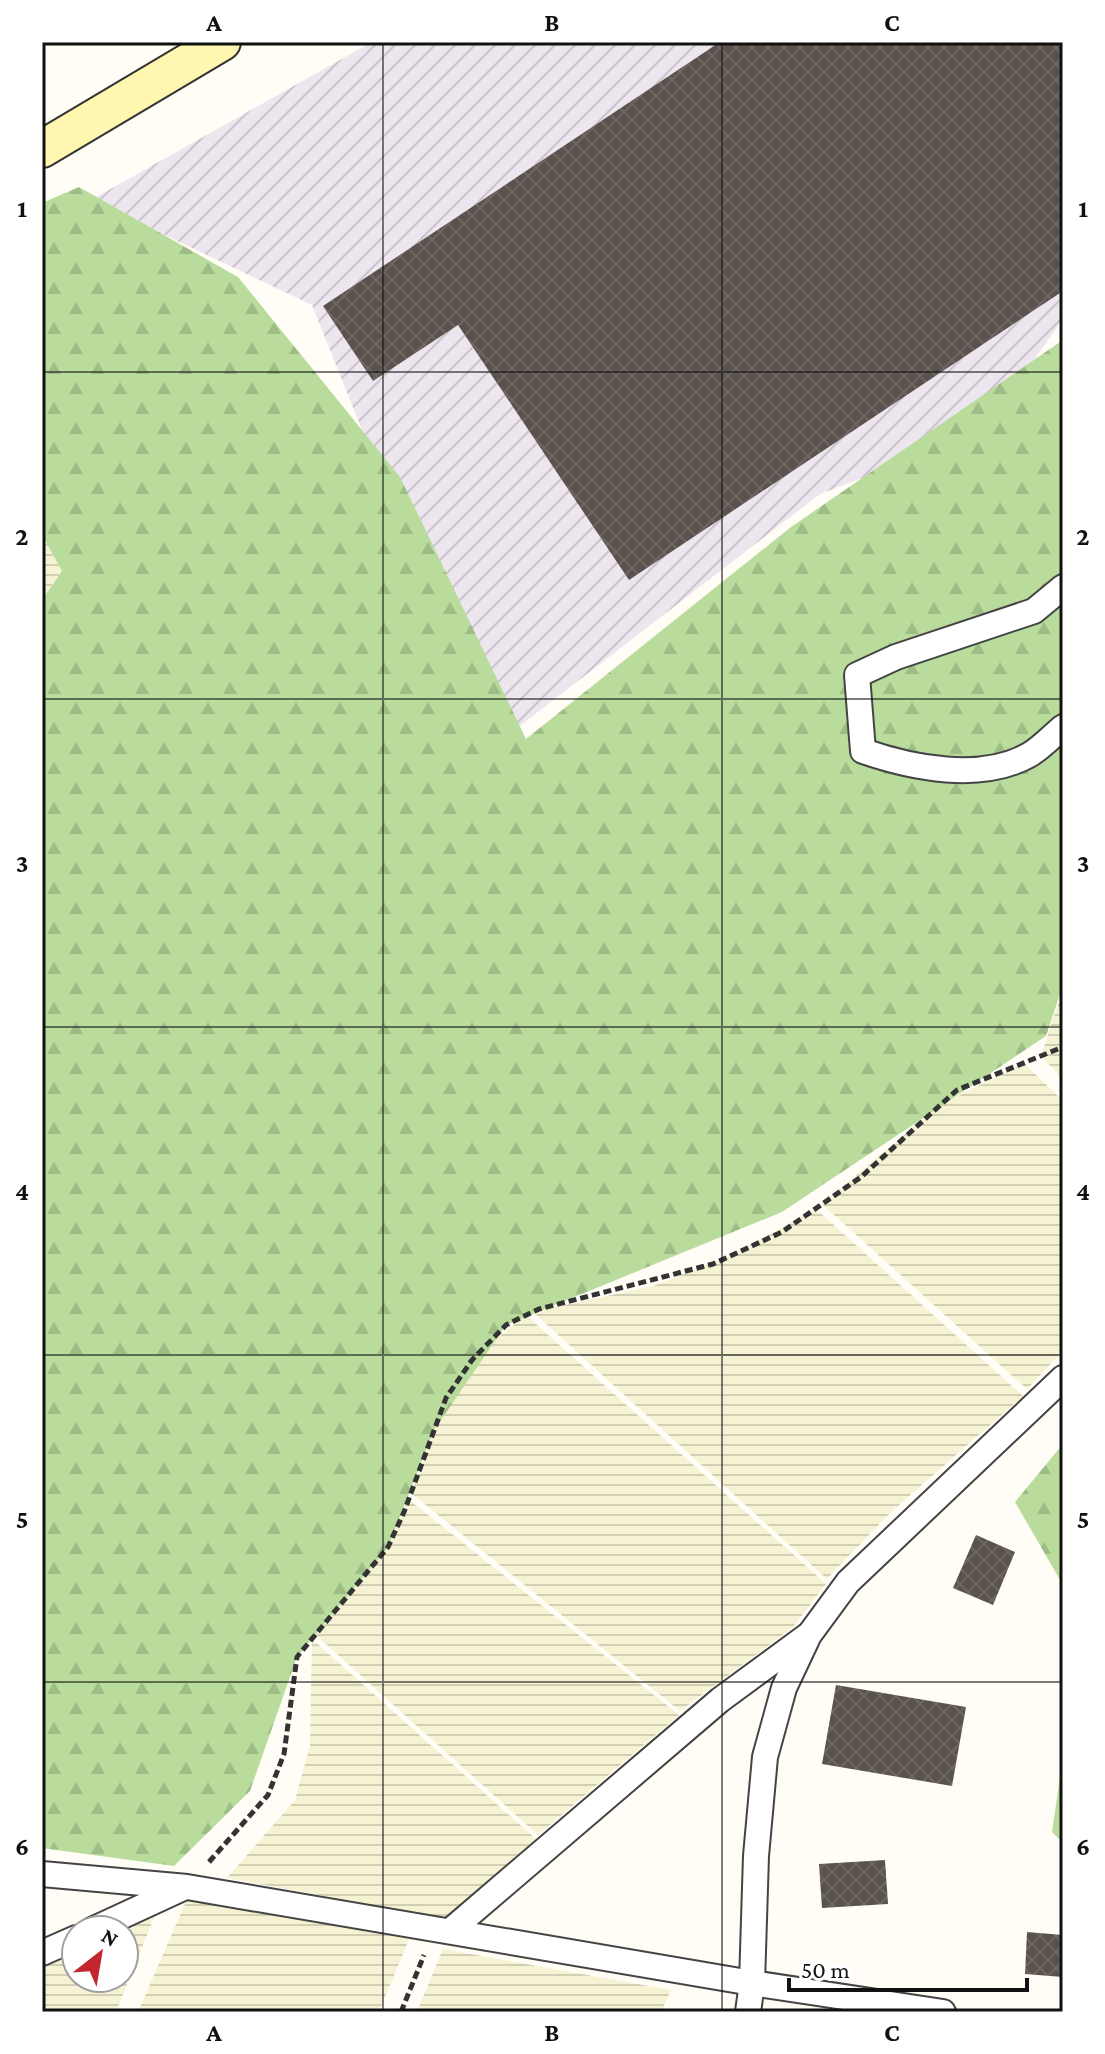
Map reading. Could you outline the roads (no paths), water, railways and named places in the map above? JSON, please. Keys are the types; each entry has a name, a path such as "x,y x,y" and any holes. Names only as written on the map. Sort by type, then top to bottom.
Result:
{"street":[{"path":"42,149 222,42"},
{"path":"1063,587 1034,611 896,657 857,675 863,751 892,761 959,770 1007,765 1031,754 1063,727"},
{"path":"748,2012 765,1757 784,1688 809,1635 848,1582 1063,1378"},
{"path":"442,1930 720,1700 809,1635"},
{"path":"42,1874 187,1887 752,1983 943,2012"},
{"path":"127,1914 187,1887"}]}
